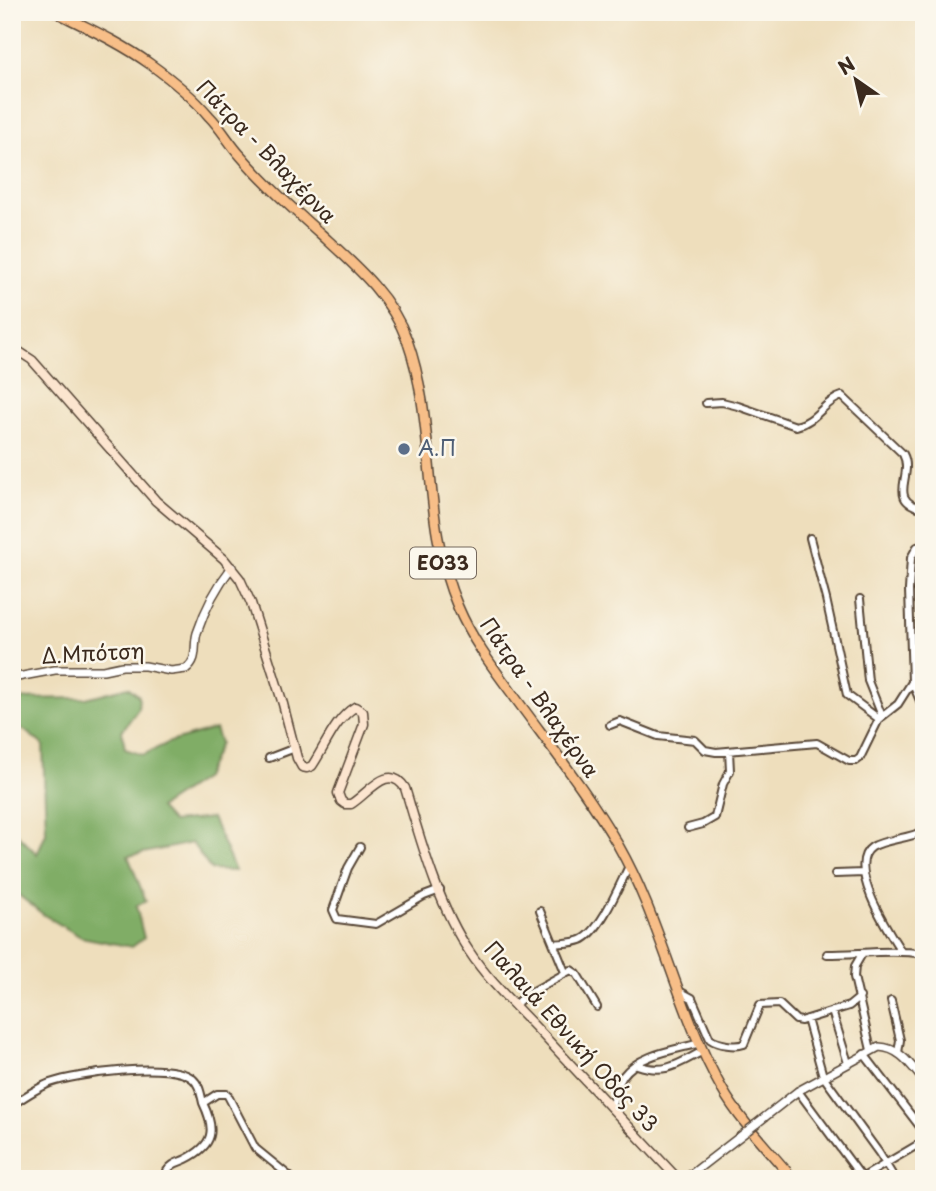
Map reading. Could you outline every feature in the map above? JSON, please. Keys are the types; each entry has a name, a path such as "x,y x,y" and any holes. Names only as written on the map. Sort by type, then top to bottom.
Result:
{"main road":[{"name":"Πάτρα - Βλαχέρνα","path":"56,12 103,35 148,62 187,94 209,115 239,155 369,279 395,314 415,368 424,418 432,512 448,582 460,612 490,664 595,809 629,866 702,1047 724,1092 793,1179"},
{"path":"12,347 32,360 156,501 232,567 251,603 295,748"},
{"name":"Παλαιά Εθνική Οδός 33","path":"295,748 302,767 312,766 344,716 355,707 363,712 364,724 338,798 345,804 351,804 385,778 393,777 401,781 440,890 469,952 678,1179"}],"street":[{"path":"706,403 722,402 738,406 796,426 807,422 835,398 842,396 903,454 908,465 903,494 909,503 924,509"},
{"path":"810,538 847,695 880,717"},
{"path":"924,545 918,547 911,558 909,590 912,682 924,710"},
{"name":"Δ.Μπότση","path":"12,678 55,670 103,670 132,666 186,669 195,657 195,639 212,596 232,567"},
{"path":"860,599 867,681 880,717"},
{"path":"610,725 620,721 658,736 687,737 695,740 705,750 729,751 817,743 849,761 856,761 880,717 898,704 912,682 924,677"},
{"path":"269,758 295,748"},
{"path":"688,828 716,817 723,784 730,771 729,751"},
{"path":"901,951 886,927 863,873 862,863 865,853 873,846 924,833"},
{"path":"360,847 348,868 333,910 337,919 376,924 424,896 440,890"},
{"path":"554,944 583,940 591,933 601,920 629,866"},
{"path":"835,874 863,873"},
{"path":"540,911 565,972"},
{"path":"827,954 901,951 924,954"},
{"path":"862,954 855,966 854,977 860,997 867,1052 924,1132"},
{"path":"515,1004 571,970 577,974 597,1007"},
{"path":"679,991 692,998 707,1036 714,1042 738,1046 744,1044 760,1004 779,1004 796,1020 849,1006 860,997"},
{"path":"891,1001 900,1040 898,1053"},
{"path":"832,1012 848,1063"},
{"path":"807,1019 823,1076 886,1162 895,1179"},
{"path":"637,1065 653,1070 668,1069 702,1047"},
{"path":"611,1108 621,1079 637,1065 664,1053 702,1047"},
{"path":"685,1179 798,1091 867,1052 887,1048 898,1053 922,1069 924,1081"},
{"path":"12,1105 46,1084 111,1071 163,1069 192,1078 199,1087 212,1128 208,1142 200,1152 171,1165 167,1171 168,1179"},
{"path":"798,1091 863,1178 924,1141"},
{"path":"203,1103 216,1094 227,1094 255,1148 293,1179"}],"green space":[{"path":"128,687 139,696 138,709 122,731 125,749 143,755 170,742 215,729 220,743 204,778 159,808 172,822 212,818 235,871 211,870 192,843 128,856 146,901 136,906 144,938 132,947 81,937 44,915 12,890 12,829 37,854 46,833 43,745 24,730 12,728 12,699 86,698"}],"place":[{"name":"Α.Π","path":"404,449"}]}
